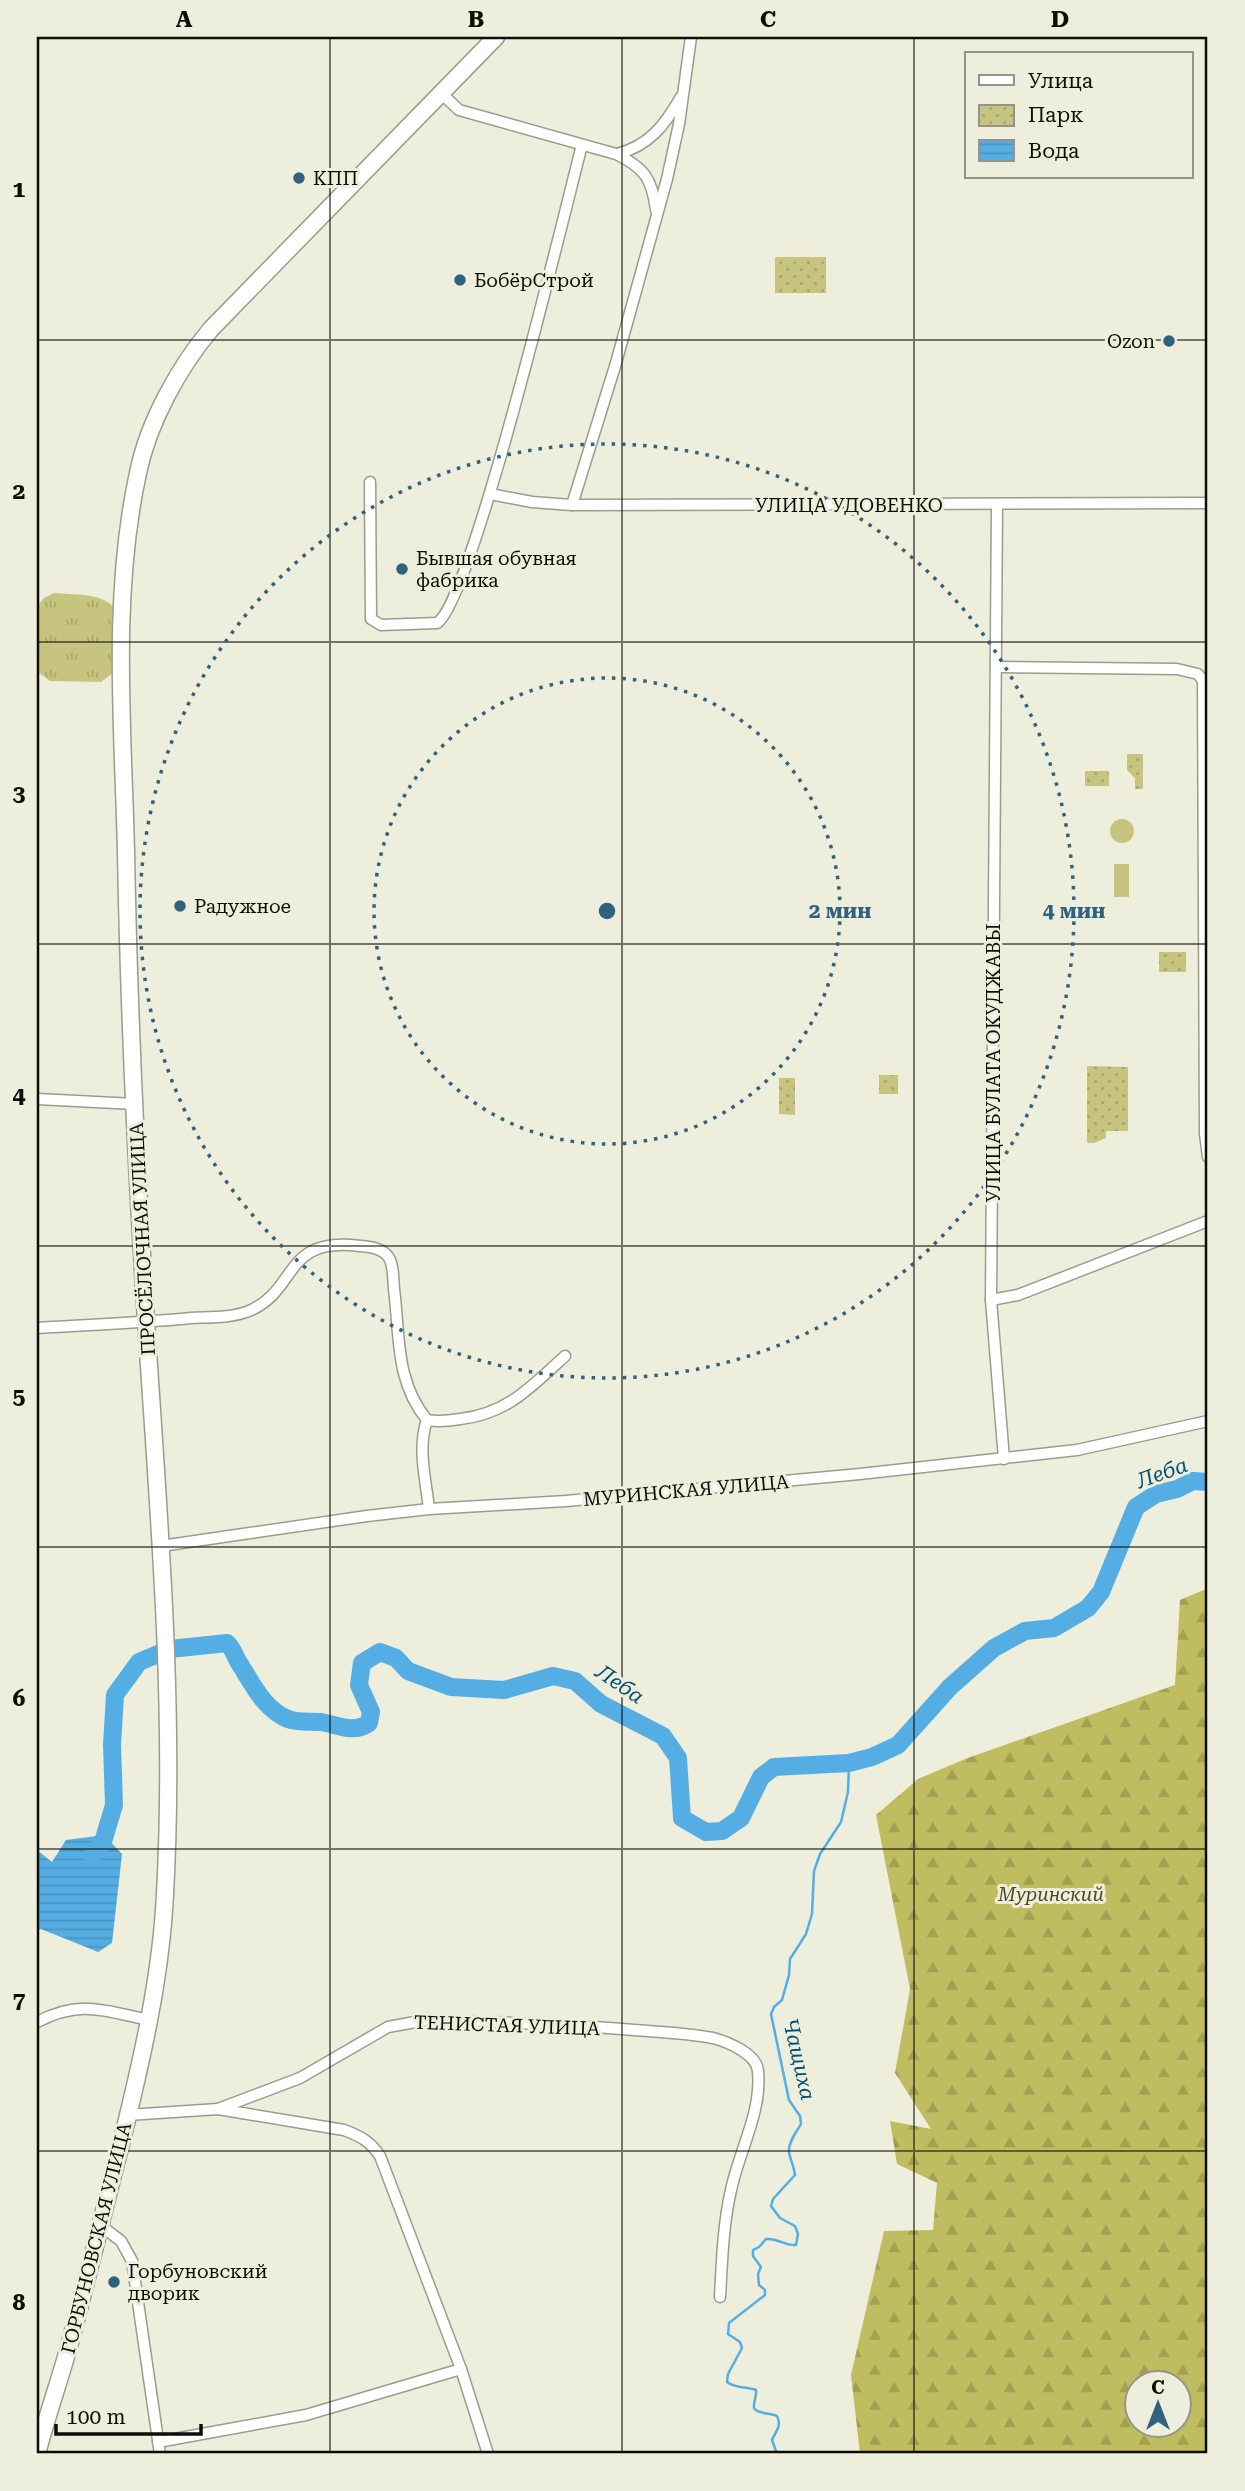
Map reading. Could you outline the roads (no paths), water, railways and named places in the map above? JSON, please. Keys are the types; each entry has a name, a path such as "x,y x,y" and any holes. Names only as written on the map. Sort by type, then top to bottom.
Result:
{"main road":[{"name":"ПРОСЁЛОЧНАЯ УЛИЦА","path":"150,2020 165,1900 170,1778 161,1546 146,1322 126,892 121,590 130,514 142,457 166,397 183,365 211,329 496,37"},
{"name":"ГОРБУНОВСКАЯ УЛИЦА","path":"37,2454 100,2225 150,2020"}],"street":[{"path":"572,505 616,363 679,124 691,37"},
{"path":"616,154 632,150 653,136 669,119 683,92"},
{"path":"441,93 459,110 629,160 644,173 652,187 656,213"},
{"path":"370,482 370,615 373,621 381,625 431,625 441,621 458,591 490,495 582,145"},
{"name":"УЛИЦА УДОВЕНКО","path":"490,495 572,505 1208,503"},
{"name":"УЛИЦА БУЛАТА ОКУДЖАВЫ","path":"997,505 991,1300 1004,1458"},
{"path":"996,667 1177,669 1198,674 1203,681 1205,1134 1208,1157"},
{"path":"37,1099 135,1104"},
{"path":"991,1300 1018,1295 1208,1221"},
{"path":"37,1328 146,1322 247,1312 266,1302 307,1252 330,1245 360,1246 381,1250 389,1257 397,1312 398,1356 420,1411 427,1420 436,1422 490,1414 524,1393 565,1356"},
{"path":"427,1420 423,1460 429,1509"},
{"name":"МУРИНСКАЯ УЛИЦА","path":"161,1546 429,1509 566,1502 1077,1450 1208,1421"},
{"path":"39,2020 72,2008 86,2007 150,2020"},
{"name":"ТЕНИСТАЯ УЛИЦА","path":"218,2109 300,2078 387,2027 426,2020 576,2025 716,2039 738,2048 757,2064 759,2072 754,2113 736,2169 727,2212 720,2297"},
{"path":"128,2115 218,2109 344,2130 373,2145 380,2156 461,2369 488,2454"},
{"path":"100,2225 121,2241 132,2261 160,2454"},
{"path":"158,2442 306,2415 461,2369"}],"water":[{"path":"104,1835 122,1854 112,1943 98,1952 41,1929 37,1931 37,1850 52,1862 66,1840"}],"waterway":[{"name":"Леба","path":"92,1856 103,1842 114,1805 112,1745 115,1695 139,1662 170,1649 227,1643 260,1696 273,1710 288,1719 321,1722 345,1728 357,1728 369,1723 371,1712 359,1685 362,1663 380,1652 396,1658 408,1671 451,1687 504,1690 553,1676 575,1681 601,1704 663,1736 678,1758 682,1818 706,1832 722,1831 741,1818 761,1777 774,1767 849,1763 872,1757 898,1745 950,1687 994,1648 1025,1631 1054,1628 1088,1608 1101,1592 1136,1507 1156,1494 1177,1489 1193,1481 1208,1482"},
{"name":"Чащиха","path":"777,2454 772,2440 779,2426 777,2416 754,2408 756,2390 727,2382 728,2374 742,2348 740,2342 728,2334 729,2323 765,2295 765,2290 759,2285 758,2274 761,2267 753,2256 753,2250 766,2239 796,2245 798,2234 795,2226 780,2218 771,2206 773,2199 795,2175 789,2148 801,2124 800,2116 789,2100 771,2014 782,2000 790,1959 806,1934 812,1914 814,1871 820,1854 841,1822 848,1792 849,1763"}],"place":[{"name":"КПП","path":"299,178"},
{"name":"БобёрСтрой","path":"460,280"},
{"name":"Ozon","path":"1169,341"},
{"name":"Бывшая обувная фабрика","path":"402,569"},
{"name":"Радужное","path":"180,906"},
{"name":"Горбуновский дворик","path":"114,2282"}],"park label":[{"name":"Муринский","path":"1051,1894"}]}
